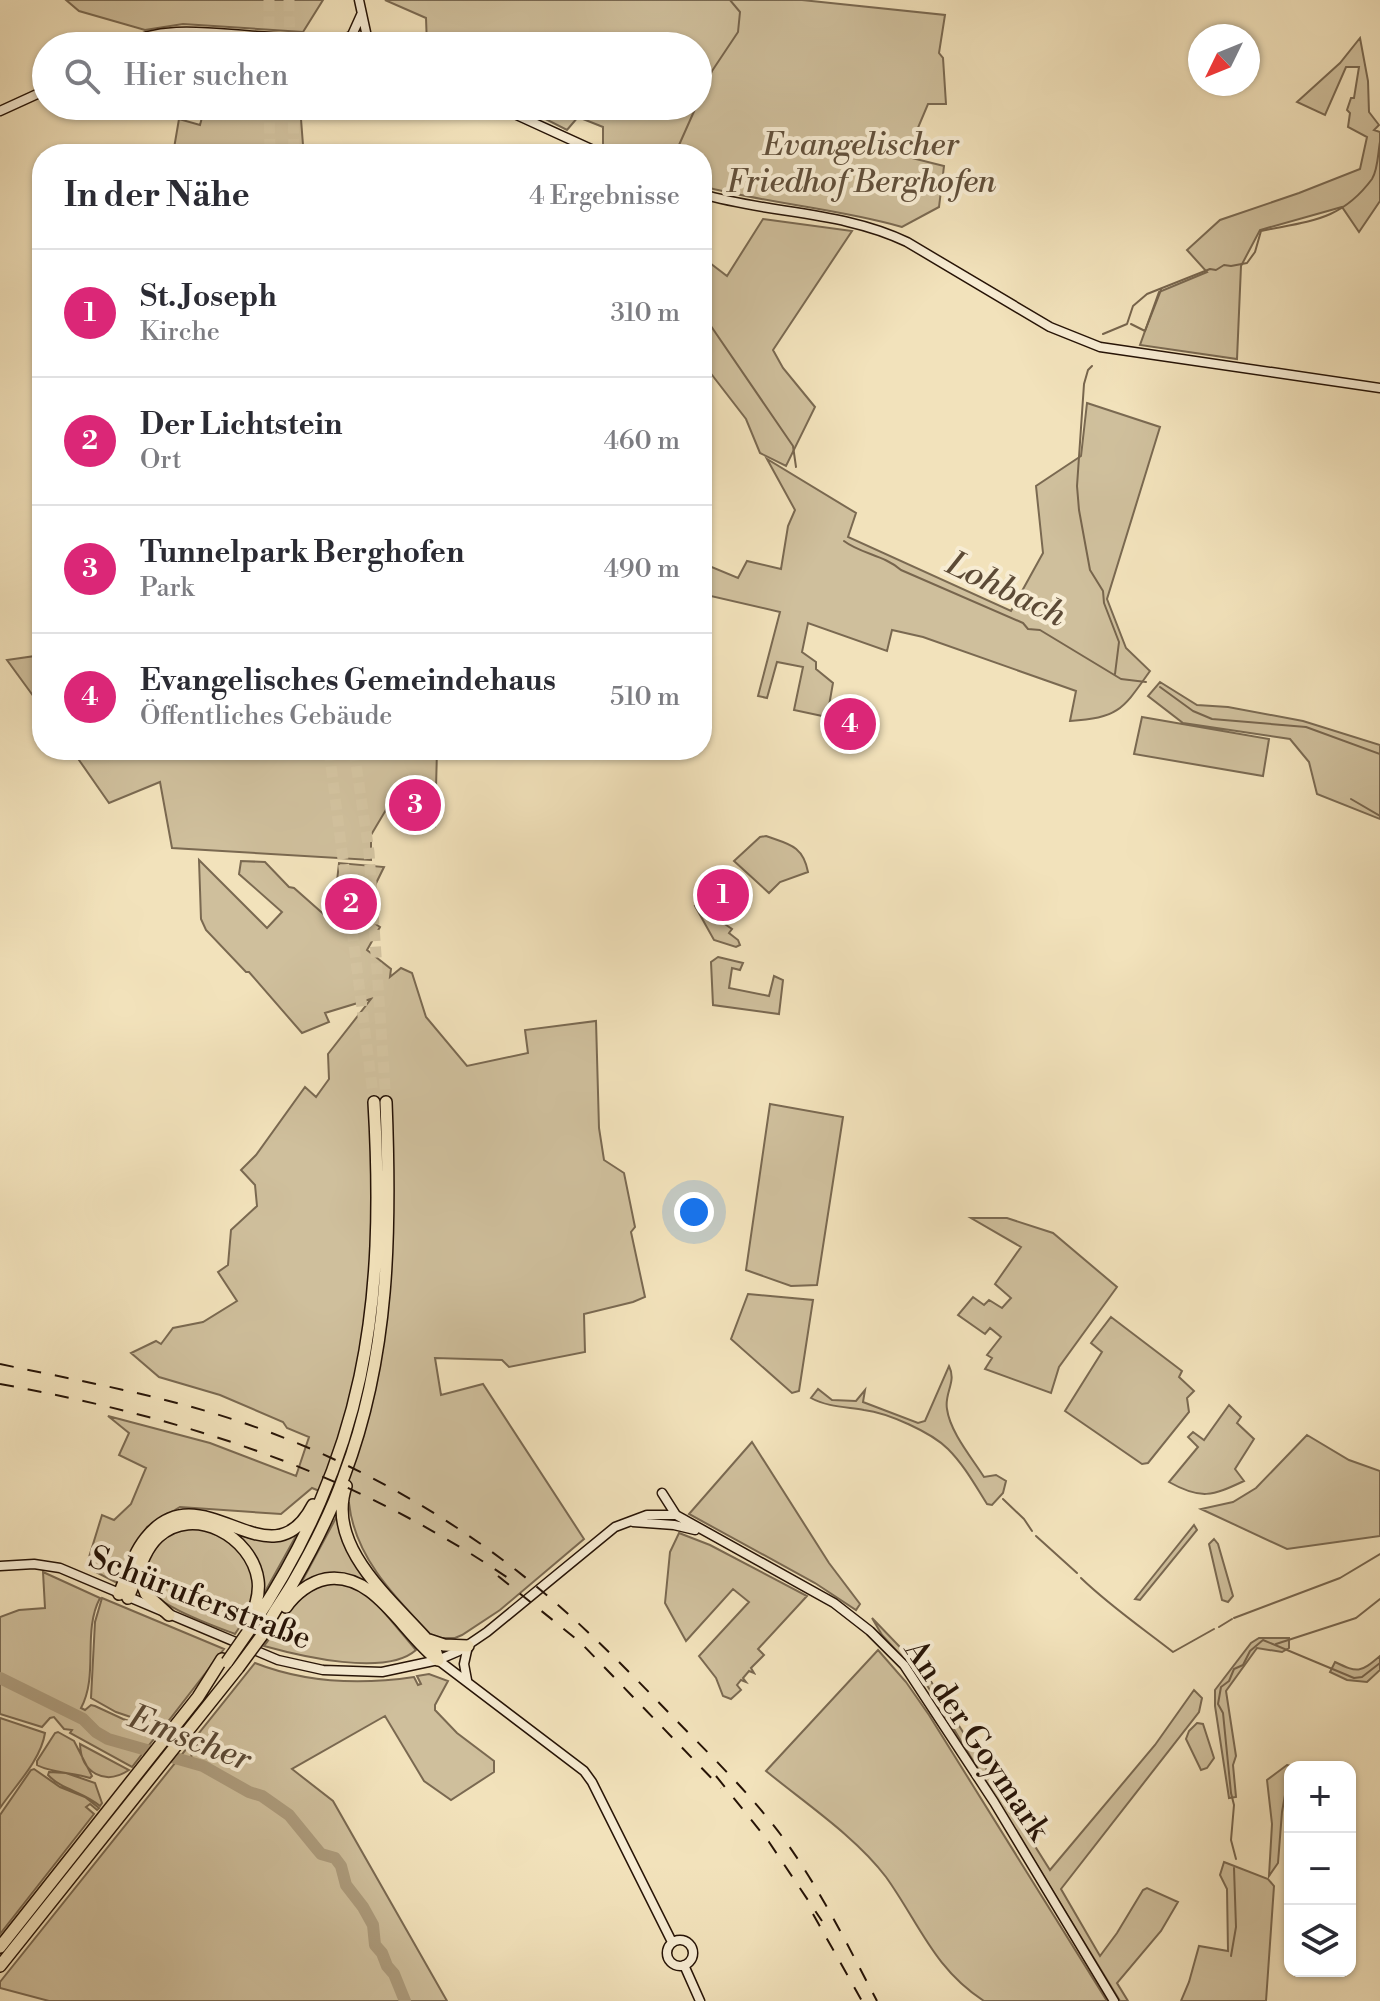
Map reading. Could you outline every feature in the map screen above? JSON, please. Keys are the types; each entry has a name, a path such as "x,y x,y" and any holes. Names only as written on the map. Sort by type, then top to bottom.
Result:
{"highway":[{"path":"0,1966 212,1703 248,1628 295,1556 332,1474 356,1399 372,1313 378,1224 380,1102 390,1204 386,1294 375,1367 344,1476 322,1528 263,1634"},
{"path":"356,1440 357,1454 343,1495 342,1516 346,1538 371,1576 435,1649 438,1660"},
{"path":"123,1596 140,1547 146,1537 163,1524 174,1518 197,1515 219,1519 256,1536 276,1536 294,1528 304,1518 321,1486 332,1474"},
{"path":"123,1596 138,1574 151,1545 165,1532 190,1523 217,1528 243,1548 256,1571 258,1597 248,1628"},
{"path":"138,1574 146,1594 169,1615"},
{"path":"0,1947 207,1685 263,1634 300,1592 321,1580 339,1578 367,1588 425,1651 438,1660"},
{"path":"426,1638 444,1645 468,1646"}],"main road":[{"path":"359,0 366,32"},
{"path":"355,32 361,12"},
{"path":"174,32 194,32"},
{"path":"0,111 32,96"},
{"path":"528,120 580,144"},
{"path":"712,197 757,208 848,221 882,231 907,242 1050,327 1100,347 1380,388"},
{"path":"662,1493 676,1515"},
{"path":"672,1942 584,1771 438,1660 468,1646 512,1613 603,1536 628,1521 647,1515 676,1515"},
{"name":"An der Goymark","path":"676,1515 834,1603 904,1665 994,1802 1114,2001"},
{"name":"An der Goymark","path":"628,1521 681,1525 706,1533"},
{"name":"Schüruferstraße","path":"0,1566 45,1565 76,1575 278,1660 323,1670 382,1672 438,1660"},
{"path":"467,1682 464,1664 468,1646"},
{"path":"684,1940 693,1948 691,1960 677,1965 668,1958 672,1942 684,1940"},
{"path":"684,1965 700,2001"}],"green space":[{"path":"66,0 323,0 303,32 183,24 145,30 79,11"},
{"name":"Evangelischer Friedhof Berghofen","path":"385,0 802,0 945,15 939,53 943,58 946,104 928,104 917,130 912,158 944,166 939,207 902,227 712,188 712,144 603,144 603,127 586,120 712,120 712,32 426,32 426,18"},
{"path":"1360,38 1368,81 1369,112 1379,125 1374,130 1380,132 1380,201 1359,232 1342,207 1260,230 1241,266 1237,359 1140,345 1159,292 1207,272 1187,250 1220,220 1360,169 1367,137 1348,127 1350,113 1347,110 1351,98 1354,98 1359,67 1346,67 1325,115 1297,102 1340,63"},
{"path":"179,120 200,125 201,120 301,120 303,144 175,144"},
{"path":"547,120 575,120 567,130"},
{"path":"763,219 852,231 773,350 783,368 815,407 786,466 760,453 746,419 712,375 712,265 727,276"},
{"path":"1087,403 1160,427 1107,599 1126,648 1150,671 1118,709 1099,717 1070,721 1076,691 923,637 892,630 887,651 808,623 802,652 816,662 816,669 833,683 827,717 794,710 803,667 777,662 767,698 758,696 780,612 712,596 712,567 738,578 747,561 781,569 788,526 795,510 767,459 856,513 848,537 1011,611 1043,553 1036,486 1081,456"},
{"path":"32,656 32,694 7,660"},
{"path":"1160,682 1197,705 1228,707 1303,721 1380,745 1380,819 1317,794 1309,762 1290,739 1183,723 1148,696"},
{"path":"1142,717 1269,739 1263,776 1134,754"},
{"path":"79,760 437,760 435,826 390,803 371,835 371,860 172,848 160,782 109,803"},
{"path":"766,836 798,851 808,872 780,882 769,893 734,861 760,837"},
{"path":"199,860 267,928 282,912 239,874 241,861 265,862 289,887 328,918 335,899 339,863 384,867 361,914 380,927 367,950 391,969 390,977 401,968 412,973 426,1017 467,1066 528,1053 525,1030 596,1021 599,1128 604,1160 624,1173 635,1227 631,1232 645,1297 584,1314 585,1352 509,1367 502,1360 435,1358 441,1395 483,1384 584,1539 500,1610 455,1638 434,1638 392,1593 360,1542 349,1503 312,1488 281,1514 180,1507 147,1527 117,1583 86,1567 102,1515 114,1520 131,1504 146,1468 119,1455 129,1433 108,1416 210,1443 296,1476 309,1437 287,1428 283,1422 220,1395 159,1377 131,1353 156,1341 161,1344 173,1328 203,1322 237,1301 218,1272 228,1265 231,1230 257,1206 255,1185 241,1170 256,1155 305,1087 316,1097 329,1079 328,1054 371,999 325,1013 329,1022 302,1033 249,972 206,930 201,919"},
{"path":"697,905 732,929 729,933 740,945 736,947 714,940"},
{"path":"718,957 743,963 740,970 732,968 729,988 769,996 774,976 783,980 779,1014 713,1005 711,962"},
{"path":"770,1104 843,1117 817,1285 791,1286 746,1270"},
{"path":"971,1218 1007,1218 1053,1233 1117,1287 1059,1367 1051,1393 985,1369 992,1358 987,1355 1001,1337 990,1328 985,1334 958,1315 973,1297 984,1305 989,1300 1002,1308 1011,1298 995,1284 1021,1247"},
{"path":"748,1294 813,1300 799,1391 792,1393 731,1339"},
{"path":"1111,1317 1182,1371 1179,1377 1194,1391 1187,1398 1189,1412 1148,1463 1142,1464 1065,1411 1102,1352 1091,1343"},
{"path":"949,1366 952,1377 947,1403 952,1427 984,1477 996,1475 1006,1481 1003,1493 992,1505 987,1504 954,1455 931,1436 885,1415 830,1405 811,1398 818,1389 832,1400 856,1401 865,1390 863,1402 918,1423 925,1421"},
{"path":"1229,1405 1241,1417 1237,1423 1254,1439 1235,1469 1244,1481 1206,1494 1190,1492 1169,1482 1198,1447 1188,1437 1193,1432 1204,1440"},
{"path":"1307,1435 1349,1460 1380,1471 1380,1536 1287,1549 1201,1509 1233,1502 1256,1488"},
{"path":"752,1442 829,1563 860,1604 856,1610 815,1583 689,1514"},
{"path":"337,1516 345,1546 375,1589 356,1578 338,1574 300,1585"},
{"path":"1194,1525 1197,1530 1140,1600 1135,1599"},
{"path":"301,1527 261,1599 263,1590 228,1530 249,1538 265,1539"},
{"path":"181,1528 212,1530 240,1550 255,1578 250,1611 235,1634 169,1605 148,1589 143,1581 144,1569 156,1547"},
{"path":"679,1533 710,1545 807,1596 758,1649 764,1655 751,1668 754,1673 749,1671 743,1678 746,1682 741,1680 737,1685 741,1690 731,1699 723,1696 716,1678 699,1656 749,1602 733,1589 686,1641 665,1603 670,1552"},
{"path":"1214,1539 1233,1596 1228,1602 1222,1600 1209,1544"},
{"path":"43,1572 100,1598 92,1625 89,1682 81,1708 85,1710 91,1705 95,1706 160,1731 132,1767 70,1733 72,1730 64,1729 54,1717 42,1727 0,1714 0,1617 19,1610 45,1608"},
{"path":"326,1583 347,1583 373,1599 416,1650 402,1658 364,1663 320,1659 264,1646 296,1602"},
{"path":"102,1598 224,1649 163,1728 116,1712 91,1698 95,1622"},
{"path":"872,1618 927,1675 1050,1870 1155,1745 1194,1690 1202,1698 1199,1712 1061,1889 1100,1956 1143,1890 1147,1888 1178,1902 1161,1931 1117,1983 1128,2001 1120,2001 925,1682 882,1635"},
{"path":"1259,1638 1289,1638 1289,1648 1282,1652 1257,1648 1226,1691 1236,1756 1233,1765 1236,1797 1229,1798 1215,1690 1251,1643"},
{"path":"878,1650 929,1715 1107,2001 984,2001 952,1975 940,1960 874,1862 845,1834 766,1771"},
{"path":"1380,1656 1380,1670 1367,1682 1347,1680 1330,1672 1335,1662 1359,1670"},
{"path":"255,1663 294,1675 333,1680 374,1681 414,1677 418,1685 421,1684 417,1676 429,1674 448,1681 435,1710 457,1733 494,1761 494,1772 451,1800 424,1781 385,1716 292,1769 333,1801 447,2001 49,2001 0,1988 0,1982"},
{"path":"0,1718 45,1733 33,1763 0,1808"},
{"path":"1197,1723 1203,1724 1214,1758 1207,1768 1201,1770 1186,1739"},
{"path":"58,1732 74,1741 92,1776 90,1778 37,1765"},
{"path":"80,1744 129,1770 111,1777 96,1774 85,1763"},
{"path":"1284,1767 1278,1863 1269,1876 1272,1824 1267,1780"},
{"path":"34,1769 99,1808 97,1810 90,1804 86,1807 94,1814 0,1934 0,1815"},
{"path":"49,1772 66,1773 95,1783 102,1803 100,1806 60,1784 48,1775"},
{"path":"1224,1862 1268,1879 1274,1886 1266,2001 1181,2001 1199,1946 1228,1951 1227,1889 1220,1875"}],"waterway":[{"name":"Lohbach","path":"712,71 738,32 740,12 730,0"},
{"name":"Lohbach","path":"679,144 690,120"},
{"path":"1103,334 1127,324 1133,306 1147,294 1210,269 1247,263 1255,252 1261,231 1323,217 1348,203 1372,179 1380,142"},
{"path":"1131,324 1145,331 1161,290"},
{"name":"Lohbach","path":"712,328 793,446 796,467"},
{"path":"1092,366 1084,384 1077,486 1090,570 1103,591 1104,603 1119,642 1115,674"},
{"name":"Lohbach","path":"844,541 901,570 1023,623 1028,629 1040,630 1121,679 1146,682"},
{"name":"Lohbach","path":"1160,687 1193,711 1212,719 1306,727 1380,754"},
{"path":"1351,799 1380,816"},
{"path":"1003,1499 1032,1531"},
{"path":"1036,1536 1077,1573"},
{"path":"1234,1618 1340,1578 1380,1554"},
{"path":"1081,1578 1173,1652 1214,1629"},
{"path":"1276,1644 1356,1618 1380,1599"},
{"path":"1219,1627 1232,1619"},
{"name":"Lohbach","path":"1236,1859 1231,1840 1234,1805 1223,1713 1218,1704 1221,1687 1229,1681 1234,1669 1243,1665 1250,1651 1263,1640 1354,1678 1362,1677 1380,1663"},
{"name":"Emscher","path":"0,1678 83,1719 108,1739 203,1766 262,1796 289,1815 321,1854 335,1858 341,1866 346,1885 373,1925 375,1945 394,1974 405,2001"},
{"path":"192,1762 191,1752 197,1745 217,1742"},
{"path":"1231,1956 1236,1927 1234,1868"}],"tunnel":[{"path":"269,0 269,32"},
{"path":"289,0 290,32"},
{"path":"269,120 270,144"},
{"path":"293,120 294,144"},
{"path":"330,760 374,1102"},
{"path":"355,760 369,852 386,1102"}],"railway":[{"path":"0,1364 169,1401 269,1432 366,1475 428,1510 487,1549 536,1586 595,1639 757,1806 810,1878 877,2001"},
{"path":"0,1384 136,1414 266,1454 329,1479 391,1509 511,1580"},
{"path":"498,1576 580,1642 721,1788"},
{"path":"716,1776 769,1842 822,1921"},
{"path":"813,1914 862,2001"}],"place":[{"name":"Evangelisches Gemeindehaus","path":"850,724"},
{"name":"Tunnelpark Berghofen","path":"415,805"},
{"name":"St. Joseph","path":"723,895"},
{"name":"Der Lichtstein","path":"351,904"}]}
